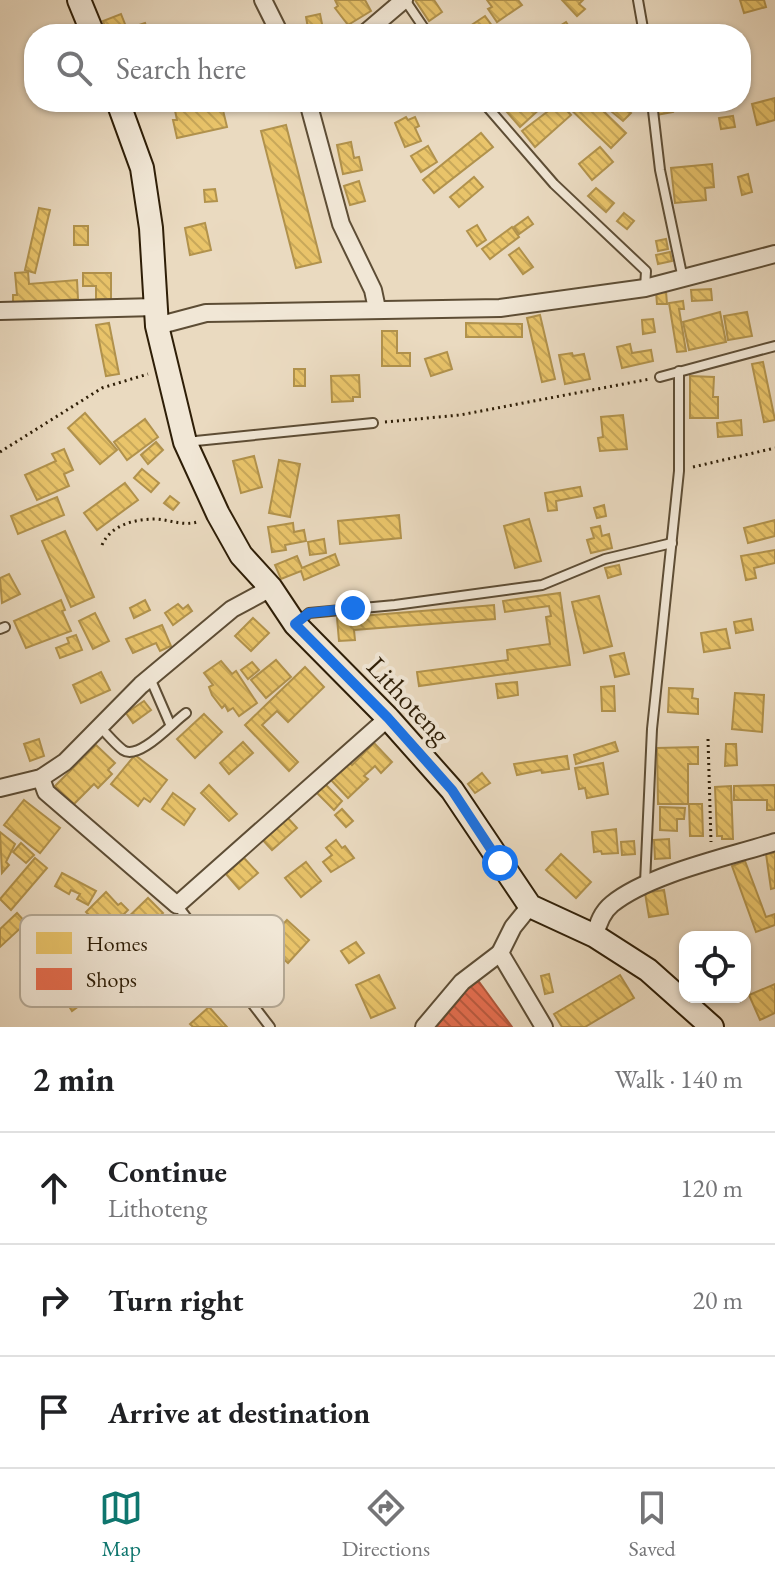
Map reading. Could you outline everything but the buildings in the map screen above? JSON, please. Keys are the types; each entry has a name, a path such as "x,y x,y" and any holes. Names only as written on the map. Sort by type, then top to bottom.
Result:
{"main road":[{"path":"79,0 89,24"},
{"name":"Lithoteng","path":"122,112 142,168 147,195 156,317 167,369 185,442 218,514 241,555 271,588 295,624 388,718 452,790 530,906"},
{"path":"530,906 595,936 648,970 712,1027"}],"street":[{"path":"263,0 275,24"},
{"path":"376,24 405,0"},
{"path":"311,112 341,224 373,290 377,309"},
{"path":"0,311 156,317 206,313 500,308 645,288 775,254"},
{"path":"0,788 41,778 65,762 150,678 232,609 271,588"},
{"path":"41,778 46,792 177,905 388,718"},
{"path":"595,936 598,921 611,905 645,884 775,842"},
{"path":"424,1027 462,982 500,953 513,927 530,906"},
{"path":"500,953 544,1027"}],"lane":[{"path":"405,0 421,24"},
{"path":"638,0 642,24"},
{"path":"492,112 554,184 646,271 645,288"},
{"path":"653,112 660,170 683,280"},
{"path":"660,377 775,346"},
{"path":"645,884 652,729 679,471 679,371"},
{"path":"185,442 373,423"},
{"path":"295,624 309,613 542,585 605,559 672,543"},
{"path":"150,678 170,724"},
{"path":"100,726 123,750 130,753 141,749 186,713"},
{"path":"177,905 185,915"},
{"path":"255,1007 270,1027"}],"path":[{"path":"0,452 102,388 167,369"},
{"path":"373,423 460,415 660,377"},
{"path":"679,471 775,448"},
{"path":"102,545 106,536 126,524 155,519 191,524 218,514"},
{"path":"708,739 711,862"}],"route":[{"path":"353,608 309,613 295,624 388,718 452,790 500,863"}]}
